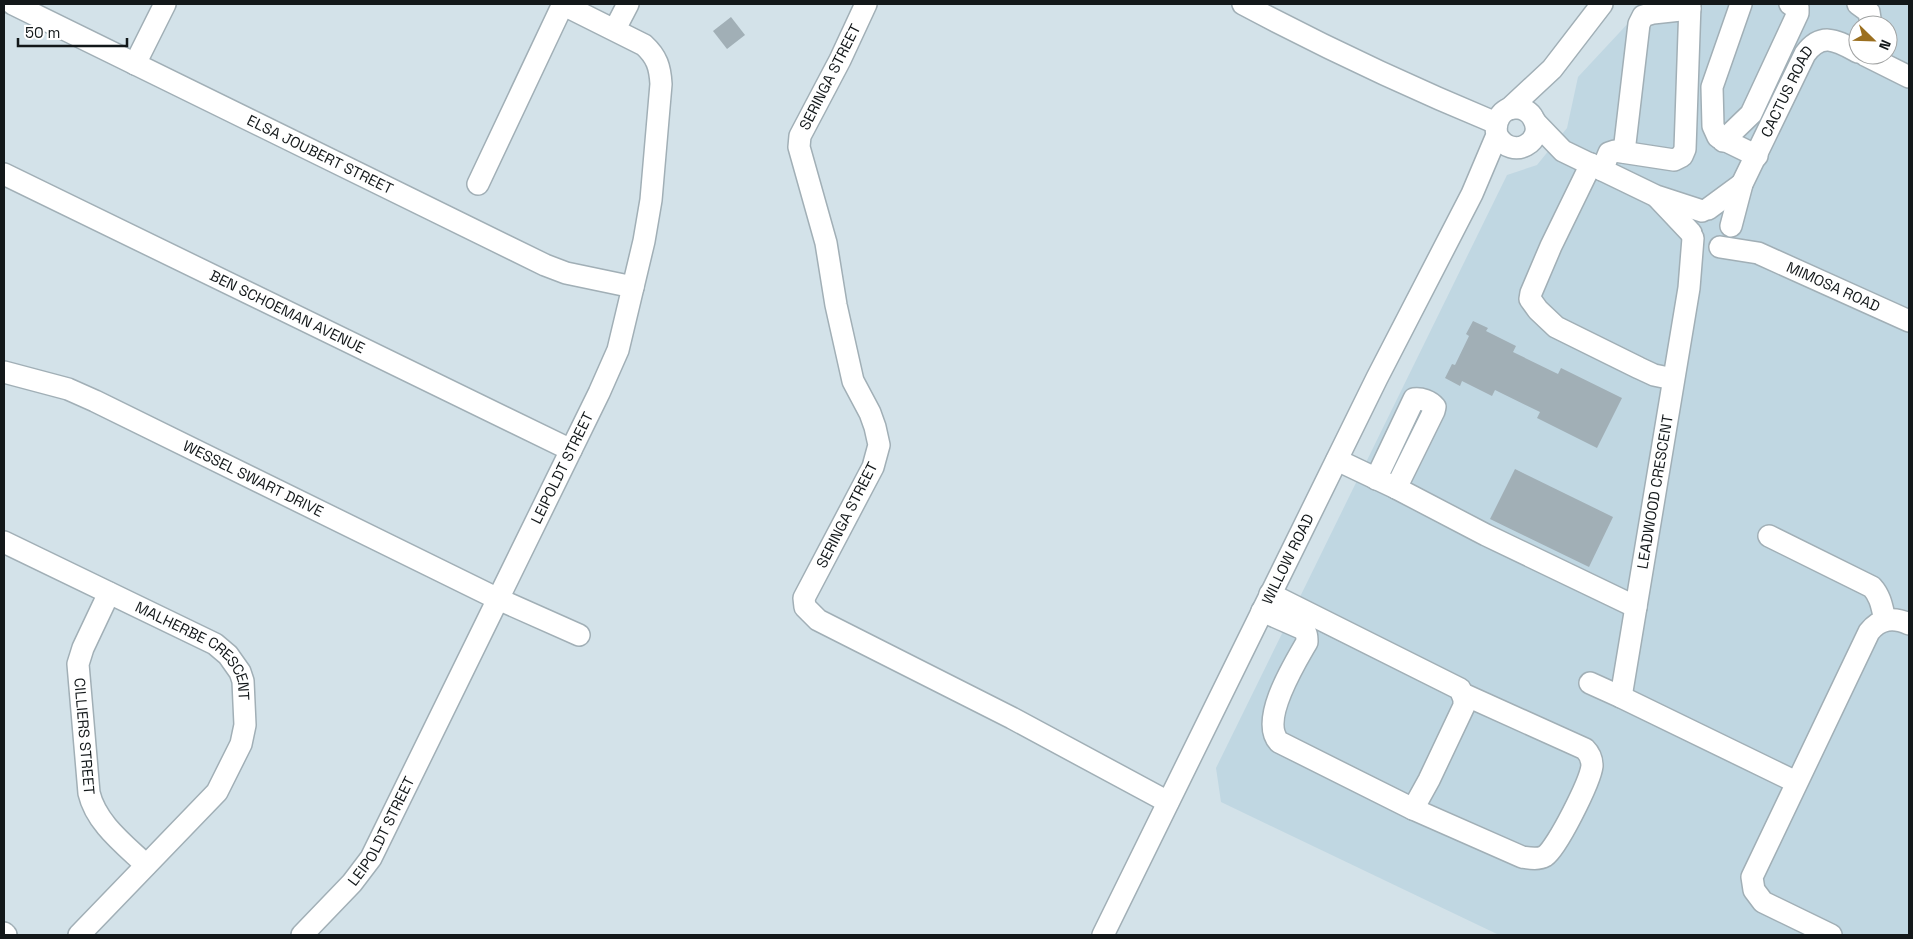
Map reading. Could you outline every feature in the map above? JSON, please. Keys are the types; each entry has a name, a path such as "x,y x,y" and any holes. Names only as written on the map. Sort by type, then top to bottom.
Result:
{"street":[{"name":"ELSA JOUBERT STREET","path":"13,4 35,9 135,64 545,264 566,273 633,287"},
{"path":"135,64 165,4"},
{"path":"478,184 562,4"},
{"name":"LEIPOLDT STREET","path":"302,935 352,883 371,858 614,360 633,287 650,206 661,84 660,68 654,54 644,45 562,4"},
{"path":"615,29 628,4"},
{"name":"SERINGA STREET","path":"866,4 840,60 800,136 798,147 826,242 836,305 853,381 876,426 879,445 873,467 804,598 804,607 818,620 1012,718 1168,802"},
{"path":"1243,4 1336,53 1419,91 1501,122"},
{"name":"WILLOW ROAD","path":"1103,935 1337,460 1476,186 1501,122 1552,69 1602,4"},
{"path":"1741,4 1711,94 1713,126 1718,137 1723,141 1757,156"},
{"path":"1723,141 1751,114 1798,13 1798,8 1790,4"},
{"path":"1858,4 1869,12 1870,15"},
{"path":"1624,152 1639,24 1643,16 1690,6 1685,149 1682,156 1674,160 1624,152 1616,150 1609,152 1596,167 1551,246 1530,299 1538,310 1556,327 1639,368 1673,379"},
{"name":"CACTUS ROAD","path":"1723,238 1742,184 1805,54 1816,43 1829,39 1848,48"},
{"path":"1885,65 1909,77"},
{"name":"WILLOW ROAD","path":"1476,186 1535,135 1535,122 1552,69"},
{"path":"1501,122 1516,108 1531,114 1535,122"},
{"path":"1501,122 1504,145 1522,147"},
{"name":"MIMOSA ROAD","path":"1535,122 1563,151 1596,167 1656,196 1705,210 1716,209 1723,213 1728,219 1723,238"},
{"name":"MIMOSA ROAD","path":"1522,147 1563,151"},
{"name":"BEN SCHOEMAN AVENUE","path":"4,174 570,450"},
{"name":"CACTUS ROAD","path":"1705,210 1742,184"},
{"name":"MIMOSA ROAD","path":"1656,196 1700,246 1723,238 1909,321"},
{"path":"1692,235 1694,218 1705,210"},
{"name":"LEADWOOD CRESCENT","path":"1621,697 1689,288 1692,235"},
{"name":"LEADWOOD CRESCENT","path":"1689,288 1694,276 1723,238"},
{"name":"WESSEL SWART DRIVE","path":"4,372 68,389 95,401 498,599 579,635"},
{"path":"1376,479 1414,399 1421,399 1433,404 1435,406 1434,410 1396,488"},
{"path":"1337,460 1396,488 1486,535 1636,607"},
{"path":"1769,536 1872,587 1881,601 1885,620"},
{"name":"MALHERBE CRESCENT","path":"4,542 224,650 236,665 243,681 244,736 221,786 79,935"},
{"name":"CILLIERS STREET","path":"109,594 82,648 78,664 88,793 98,817 146,865"},
{"path":"1266,603 1452,686 1463,694 1585,749 1590,755 1592,765 1585,787 1555,843 1545,855 1540,858 1522,857 1413,809 1283,745 1275,738 1273,732 1274,714 1281,691 1286,678 1307,642 1307,638 1304,630 1266,603"},
{"path":"1831,935 1763,902 1757,897 1752,884 1752,876 1872,628 1885,620 1895,618 1909,624"},
{"path":"1590,684 1621,697 1796,782"},
{"path":"1413,809 1464,706 1463,694"}],"shaded area":[{"path":"1646,4 1909,4 1909,935 1499,935 1221,802 1216,768 1507,175 1537,165 1567,128 1578,77"}],"building":[{"path":"731,17 745,35 727,49 713,31"},
{"path":"1473,321 1488,328 1486,331 1516,346 1513,352 1558,374 1561,368 1622,398 1597,448 1537,418 1540,412 1495,390 1492,396 1462,381 1460,386 1445,378 1452,364 1455,365 1469,336 1466,334"},
{"path":"1515,469 1613,517 1589,567 1490,519"}]}
